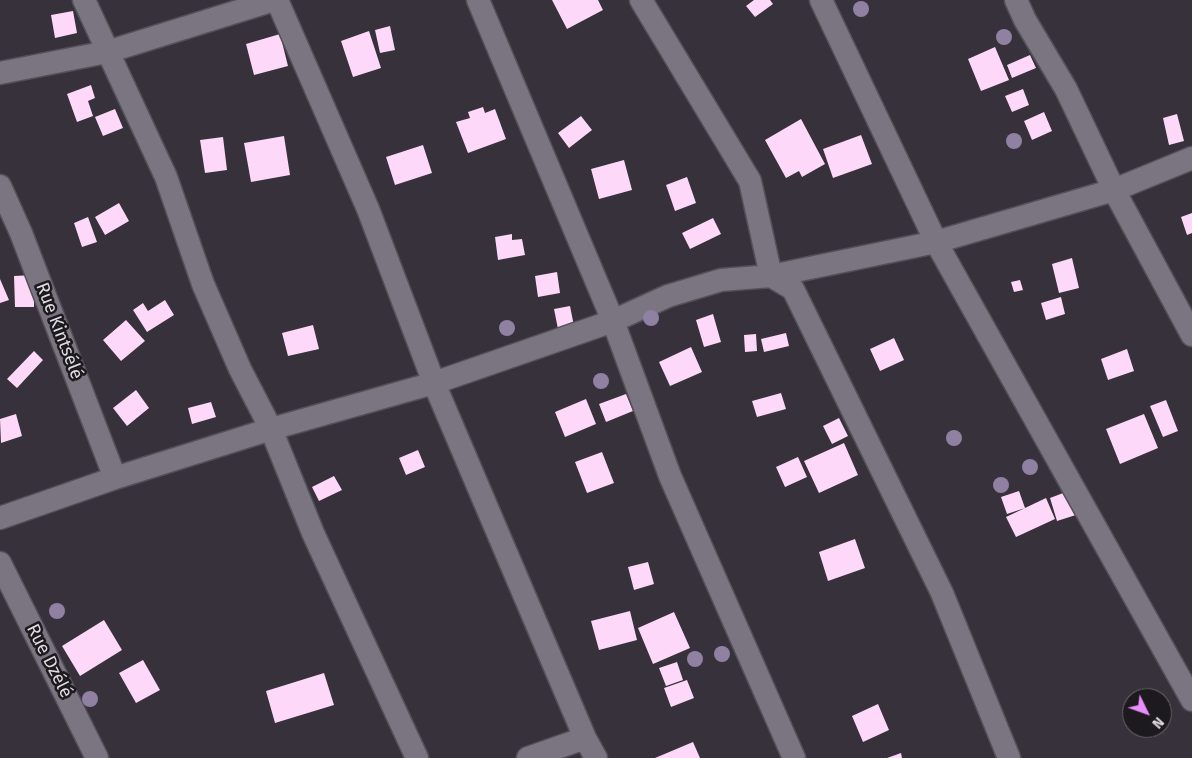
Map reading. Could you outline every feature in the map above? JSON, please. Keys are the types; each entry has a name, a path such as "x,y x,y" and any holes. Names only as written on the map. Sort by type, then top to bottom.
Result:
{"street":[{"path":"84,0 166,177 210,301 240,368 271,428 313,533 418,758"},
{"path":"0,73 107,52 275,0 368,209 434,383 585,738 596,758"},
{"path":"478,0 613,322 670,476 794,758"},
{"path":"641,0 750,181 770,276 793,289 942,593 1009,758"},
{"path":"821,0 936,242 1192,700"},
{"path":"1016,0 1025,20 1066,89 1114,190 1192,335"},
{"path":"0,518 114,478 271,428 434,383 613,322 677,293 721,280 770,276 936,242 1114,190 1192,158"},
{"name":"Rue Kintsélé","path":"0,186 21,233 114,478"},
{"name":"Rue Dzélé","path":"0,563 97,758"},
{"path":"528,758 585,738"}],"building":[{"path":"552,0 598,0 603,10 567,29"},
{"path":"754,0 770,0 773,4 755,17 746,6"},
{"path":"73,11 77,33 55,38 51,15"},
{"path":"390,26 395,50 380,53 375,30"},
{"path":"369,31 381,68 353,77 341,41"},
{"path":"280,34 288,66 254,75 246,44"},
{"path":"995,47 1009,80 981,91 968,59"},
{"path":"1030,55 1036,68 1012,78 1007,65"},
{"path":"91,85 95,98 88,101 93,116 77,122 67,94"},
{"path":"1023,89 1029,105 1012,112 1005,96"},
{"path":"483,107 485,113 495,109 506,139 468,153 456,122 470,118 468,112"},
{"path":"115,109 123,128 103,136 95,117"},
{"path":"1044,112 1052,131 1032,140 1024,121"},
{"path":"1177,114 1184,141 1169,145 1163,118"},
{"path":"581,116 592,130 569,148 558,133"},
{"path":"801,119 825,164 802,177 799,171 786,178 765,140"},
{"path":"861,135 872,164 833,178 823,149"},
{"path":"284,136 290,175 251,182 244,143"},
{"path":"223,137 227,170 205,173 200,140"},
{"path":"423,145 432,173 395,185 386,157"},
{"path":"624,160 632,190 599,199 591,169"},
{"path":"687,177 696,203 675,211 666,185"},
{"path":"119,203 129,221 105,235 95,217"},
{"path":"1192,213 1192,233 1187,235 1181,217"},
{"path":"88,217 97,242 82,247 74,223"},
{"path":"713,218 721,234 690,249 682,233"},
{"path":"512,234 512,240 522,239 525,255 498,260 495,237"},
{"path":"1072,258 1079,288 1059,293 1052,264"},
{"path":"557,272 560,293 538,297 535,276"},
{"path":"34,275 34,307 15,307 14,276"},
{"path":"0,279 9,300 0,303"},
{"path":"1020,280 1023,290 1014,292 1011,282"},
{"path":"1061,297 1065,314 1046,320 1041,303"},
{"path":"165,300 174,315 147,332 133,310 143,303 148,311"},
{"path":"570,306 575,331 559,334 554,309"},
{"path":"713,314 721,342 704,347 696,320"},
{"path":"126,320 145,341 121,361 103,340"},
{"path":"313,325 319,349 288,356 282,333"},
{"path":"786,333 789,346 764,352 761,339"},
{"path":"756,334 757,351 745,352 744,335"},
{"path":"894,338 904,360 880,371 870,349"},
{"path":"691,347 702,372 670,386 659,362"},
{"path":"1127,349 1134,371 1108,380 1101,359"},
{"path":"34,351 43,360 17,388 7,379"},
{"path":"136,390 149,408 127,426 113,408"},
{"path":"781,393 786,409 757,417 752,401"},
{"path":"626,394 633,411 606,422 599,404"},
{"path":"586,399 596,424 565,437 555,412"},
{"path":"1166,400 1178,431 1163,437 1150,406"},
{"path":"211,402 216,417 192,424 188,408"},
{"path":"16,414 22,436 1,443 0,419"},
{"path":"1144,414 1158,448 1120,464 1106,429"},
{"path":"839,418 848,436 832,444 823,426"},
{"path":"844,443 858,475 819,493 804,461"},
{"path":"418,450 425,467 406,475 399,458"},
{"path":"602,452 614,483 587,493 575,462"},
{"path":"798,457 807,477 785,487 776,467"},
{"path":"334,476 342,490 319,501 312,487"},
{"path":"1071,490 1079,514 1057,521 1050,498"},
{"path":"1019,491 1025,508 1007,514 1001,497"},
{"path":"1046,498 1055,519 1016,537 1006,517"},
{"path":"855,539 865,568 828,581 819,552"},
{"path":"648,562 654,584 634,590 628,567"},
{"path":"630,611 637,640 599,650 591,621"},
{"path":"674,612 690,648 653,664 638,628"},
{"path":"104,620 122,650 80,676 62,646"},
{"path":"143,660 160,690 136,703 119,673"},
{"path":"677,662 683,680 666,686 659,668"},
{"path":"324,673 334,705 275,723 266,691"},
{"path":"687,680 694,698 671,707 664,688"},
{"path":"878,704 889,730 863,742 852,716"},
{"path":"693,742 700,758 655,758"},
{"path":"901,753 902,758 887,758"}]}
